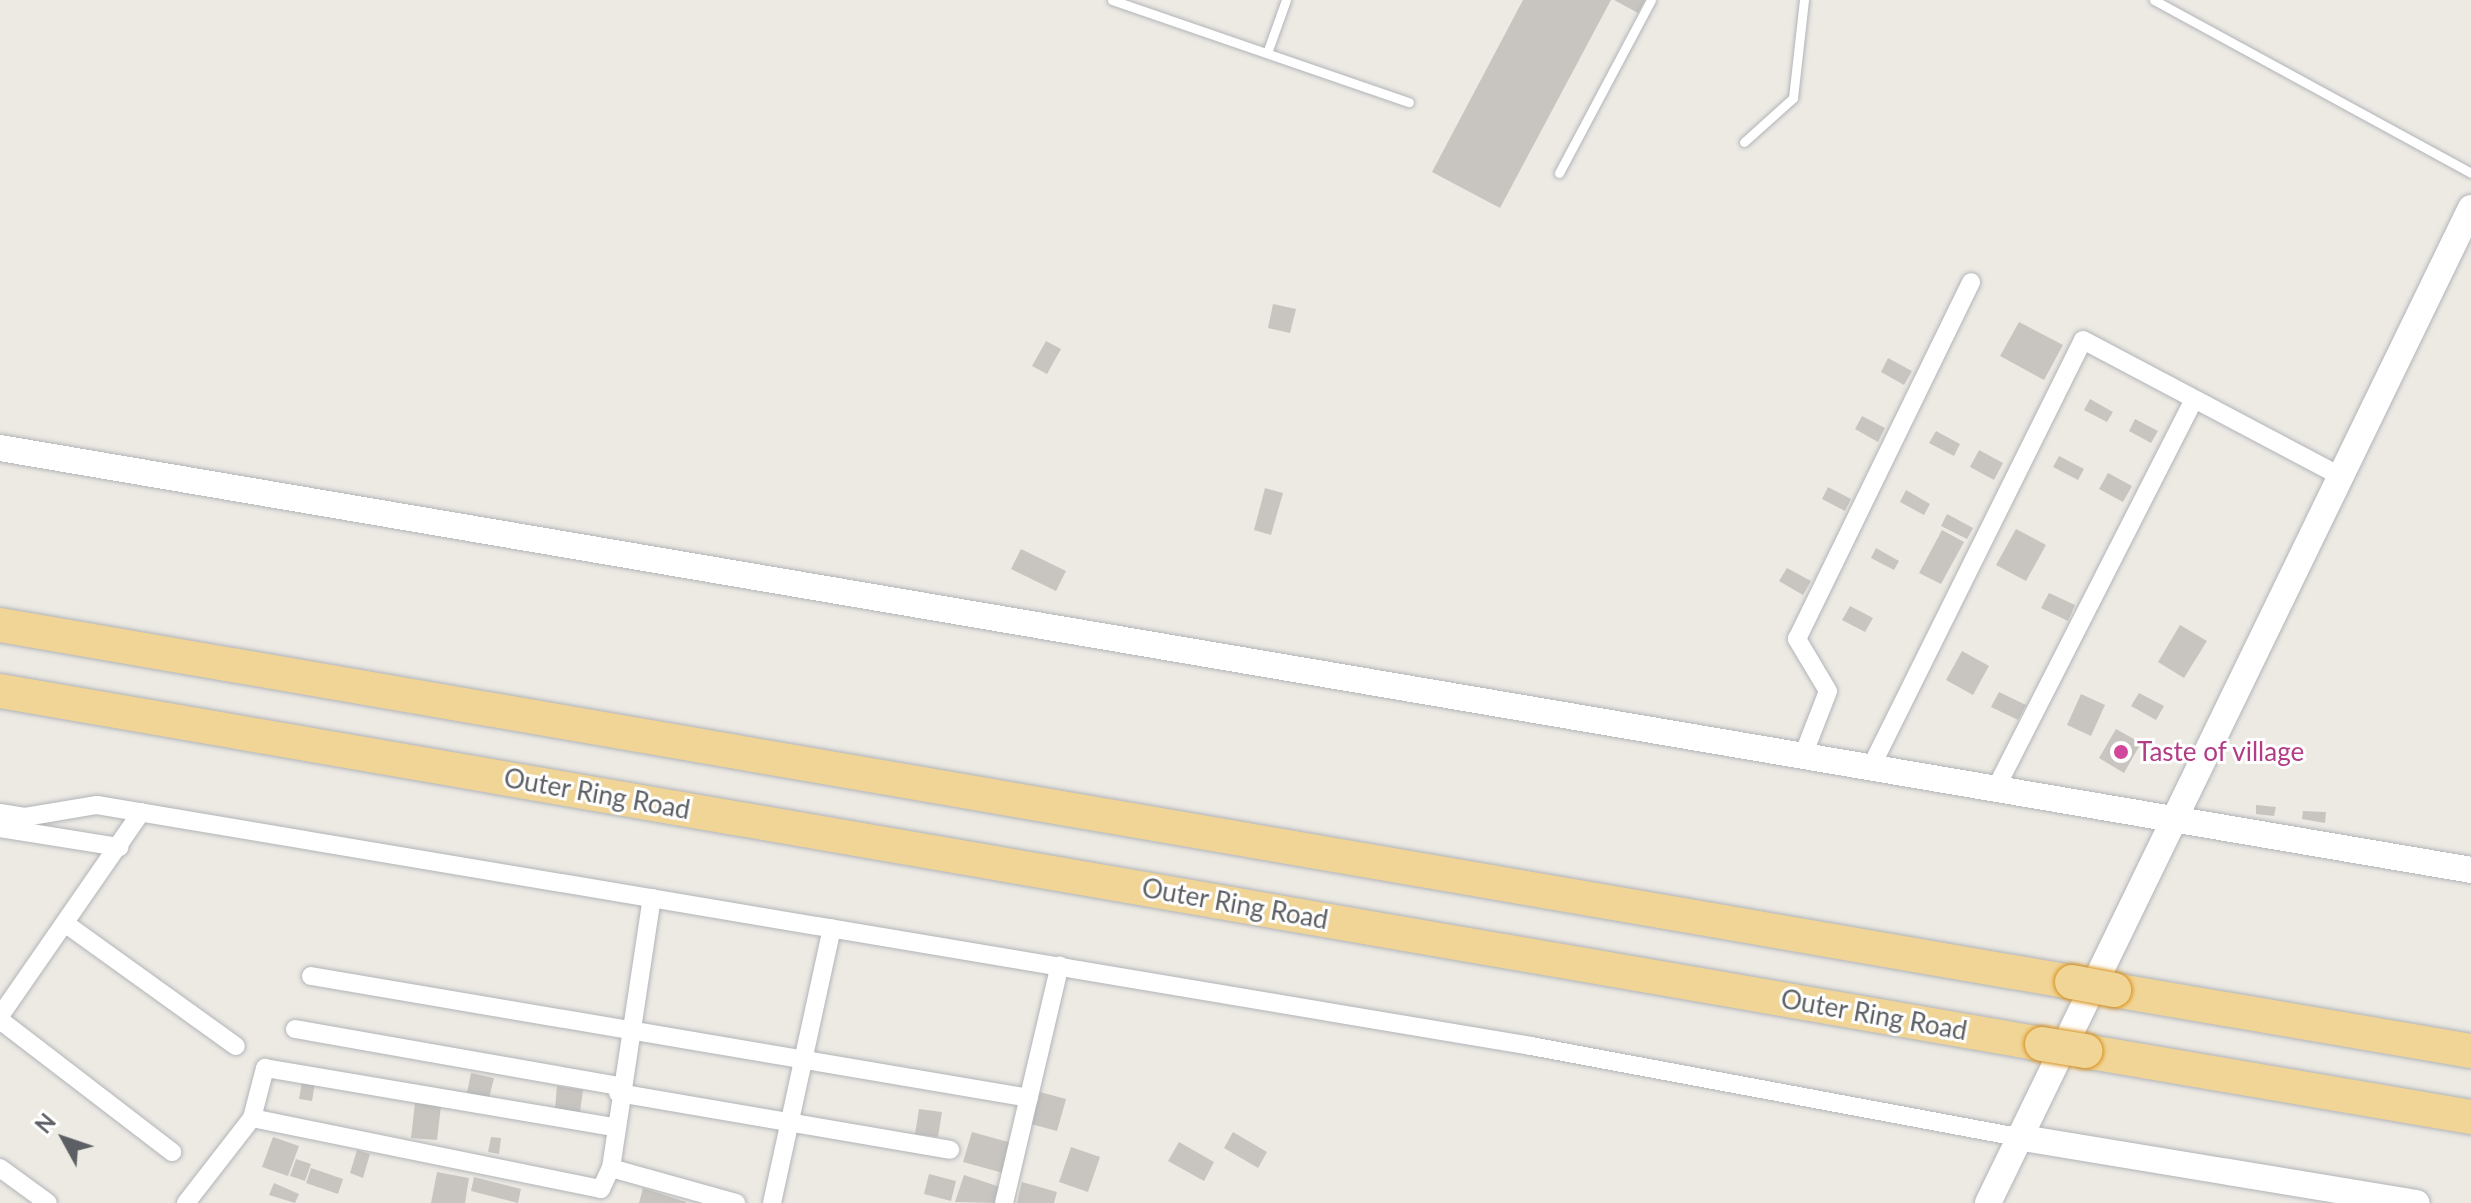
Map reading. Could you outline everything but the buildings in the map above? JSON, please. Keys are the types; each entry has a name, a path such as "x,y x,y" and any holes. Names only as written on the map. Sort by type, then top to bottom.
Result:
{"highway":[{"path":"0,625 2471,1051"},
{"name":"Outer Ring Road","path":"0,691 2471,1117"}],"main road":[{"path":"1988,1203 2023,1138 2169,820 2342,477 2471,208"},
{"path":"0,448 1804,753 2169,820 2471,870"},
{"path":"2023,1138 2417,1203"}],"street":[{"path":"1804,753 1828,691 1797,639 1971,282"},
{"path":"1872,765 2083,340 2193,401 2342,477"},
{"path":"1997,786 2193,401"},
{"path":"79,841 92,806"},
{"path":"0,813 25,817 92,806 141,812 1060,965 2023,1138"},
{"path":"141,812 0,1018 172,1152"},
{"path":"0,828 119,847"},
{"path":"252,1118 601,1189 611,1168 626,1029 652,898"},
{"path":"66,924 236,1046"},
{"path":"772,1203 832,928"},
{"path":"1004,1203 1060,965"},
{"path":"311,976 1029,1098"},
{"path":"295,1029 790,1123 950,1150"},
{"path":"186,1203 252,1118 259,1076 265,1068 284,1068 614,1127"},
{"path":"0,1168 48,1203"},
{"path":"611,1168 736,1203"}],"lane":[{"path":"1112,0 1409,102"},
{"path":"1267,53 1286,0"},
{"path":"1559,173 1651,0"},
{"path":"1744,142 1793,98 1804,0"},
{"path":"2154,0 2471,173"}],"place":[{"name":"Taste of village","path":"2121,752"}]}
